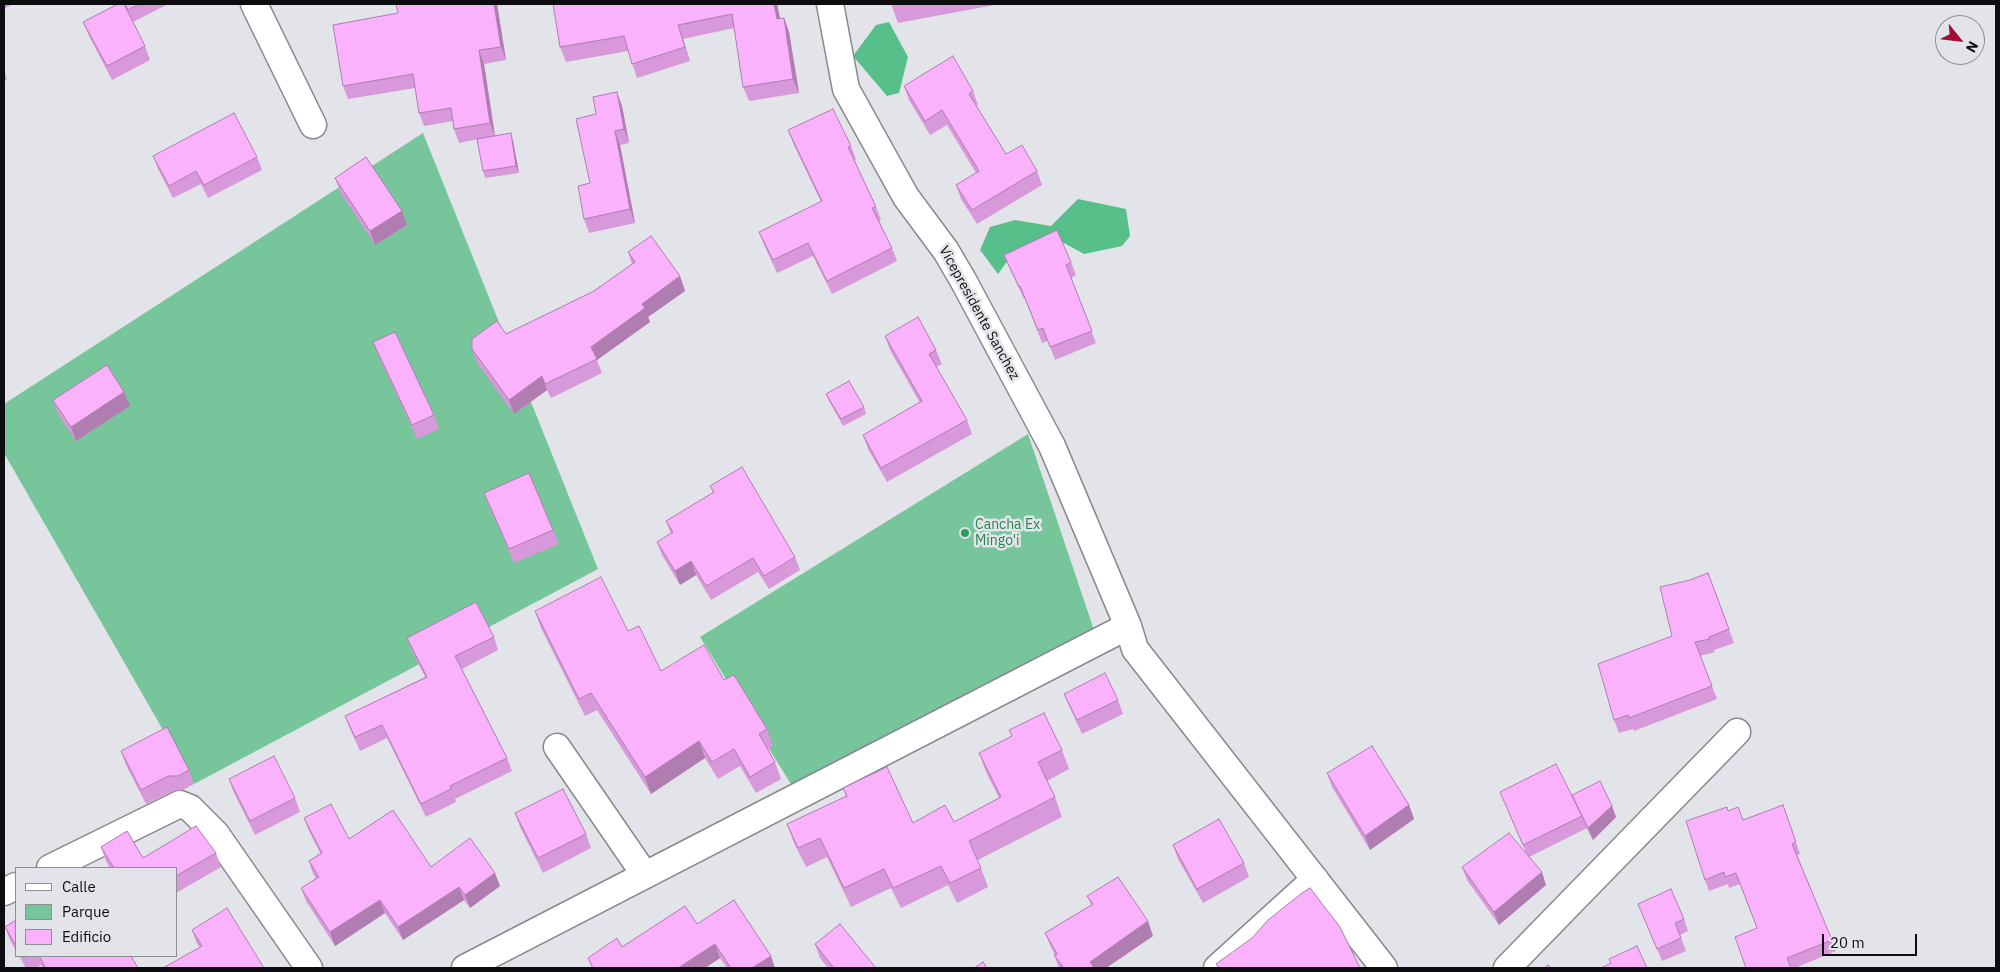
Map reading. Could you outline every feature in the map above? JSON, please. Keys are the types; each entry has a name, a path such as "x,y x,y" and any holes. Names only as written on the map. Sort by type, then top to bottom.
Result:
{"street":[{"path":"254,4 313,125"},
{"name":"Vicepresidente Sanchez","path":"830,4 846,89 906,197 946,251 963,280 1052,446 1128,626 1135,648 1384,968"},
{"path":"465,968 1128,626"},
{"path":"1507,968 1737,732"},
{"path":"557,746 645,875"},
{"path":"52,867 180,804 190,808 202,817 216,834 309,968"},
{"path":"1217,968 1316,879"}],"green space":[{"path":"889,22 908,57 899,93 887,96 853,56 876,25"},
{"path":"423,133 598,569 194,784 4,453 4,404"},
{"path":"1078,199 1126,209 1130,236 1122,246 1084,254 1051,236 1014,252 998,274 980,250 990,227 1015,220 1051,226"},
{"name":"Cancha Ex Mingo'i","path":"1028,434 1095,633 794,789 700,637"}],"building":[{"path":"118,4 124,4 145,46 107,66 83,22"},
{"path":"125,4 139,4 128,10"},
{"path":"396,4 494,4 501,47 479,50 490,123 454,129 451,108 419,113 413,74 343,86 333,25 398,13"},
{"path":"553,4 774,4 777,19 784,18 793,79 743,87 732,14 678,25 685,47 632,64 624,36 560,47"},
{"path":"953,56 973,91 969,94 1006,154 1022,145 1037,171 972,210 956,185 979,171 942,110 925,121 904,86"},
{"path":"617,92 624,129 615,131 630,209 584,219 578,186 590,183 576,119 596,114 593,97"},
{"path":"833,109 851,146 848,147 876,207 872,208 892,248 827,281 808,243 773,260 759,232 822,201 788,130"},
{"path":"234,113 257,157 204,185 196,171 169,186 153,156"},
{"path":"511,133 516,166 483,171 477,139"},
{"path":"366,157 402,211 370,231 335,178"},
{"path":"1057,230 1071,262 1066,265 1092,331 1050,347 1043,328 1038,330 1020,286 1004,255"},
{"path":"651,236 680,276 642,304 645,308 591,347 597,359 545,384 542,376 509,400 472,349 472,339 497,321 506,334 594,291 635,262 628,252"},
{"path":"918,317 936,350 929,354 967,420 881,468 863,435 922,401 885,336"},
{"path":"395,332 434,415 412,425 373,342"},
{"path":"107,365 124,392 71,427 53,400"},
{"path":"849,381 864,407 841,419 826,394"},
{"path":"742,467 795,557 764,576 753,558 706,586 691,561 675,571 657,542 673,532 666,521 714,492 710,486"},
{"path":"529,473 553,530 509,549 484,493"},
{"path":"1708,573 1729,629 1709,637 1710,639 1695,642 1712,686 1629,718 1628,715 1614,720 1598,664 1672,636 1660,587 1690,580"},
{"path":"601,577 628,631 639,626 661,671 704,645 724,680 734,675 767,729 759,734 775,762 750,777 734,749 712,762 699,741 645,777 591,693 579,699 535,611"},
{"path":"476,602 494,637 455,656 507,758 450,786 451,789 421,804 382,725 355,737 345,716 427,677 407,638"},
{"path":"1105,673 1118,700 1077,720 1064,694"},
{"path":"1044,713 1062,750 1038,762 1055,797 969,841 981,868 950,883 941,866 893,888 884,869 844,888 820,838 798,848 787,824 847,796 843,788 887,767 913,823 945,805 954,822 1001,797 979,753 1012,736 1009,730"},
{"path":"167,727 189,770 178,776 168,776 141,790 121,751"},
{"path":"1372,746 1409,805 1365,836 1327,773"},
{"path":"274,756 295,798 250,821 229,779"},
{"path":"1556,764 1582,816 1523,845 1500,792"},
{"path":"1600,781 1612,806 1588,828 1572,795"},
{"path":"563,789 586,834 538,858 515,813"},
{"path":"331,804 349,839 393,810 431,867 470,838 495,873 465,895 459,887 398,927 380,900 330,932 301,888 319,877 309,861 322,853 304,818"},
{"path":"1783,805 1796,842 1792,844 1832,940 1787,958 1791,968 1746,968 1735,937 1757,928 1736,873 1725,877 1724,872 1705,880 1686,821 1727,807 1728,811 1738,807 1743,820"},
{"path":"1219,819 1244,863 1197,889 1173,845"},
{"path":"196,826 216,853 178,875 178,867 113,867 101,847 127,831 143,858"},
{"path":"1509,833 1542,872 1494,912 1462,867"},
{"path":"1118,877 1148,921 1090,962 1094,968 1064,968 1054,955 1057,954 1045,933 1093,904 1087,896"},
{"path":"1310,888 1340,927 1360,968 1219,968 1216,964 1252,938 1268,920"},
{"path":"1671,889 1684,919 1675,923 1681,938 1657,949 1638,904"},
{"path":"734,900 771,956 752,968 731,968 715,944 678,968 593,968 588,958 617,938 622,947 685,906 697,924"},
{"path":"227,908 264,968 163,968 202,946 192,930"},
{"path":"15,921 15,944 5,927"},
{"path":"840,924 876,968 834,968 815,944"},
{"path":"1637,946 1647,968 1601,968 1611,963 1609,959"},
{"path":"40,957 132,957 138,968 46,968"},
{"path":"983,962 987,968 974,968"}],"place":[{"name":"Cancha Ex Mingo'i","path":"965,533"}]}
